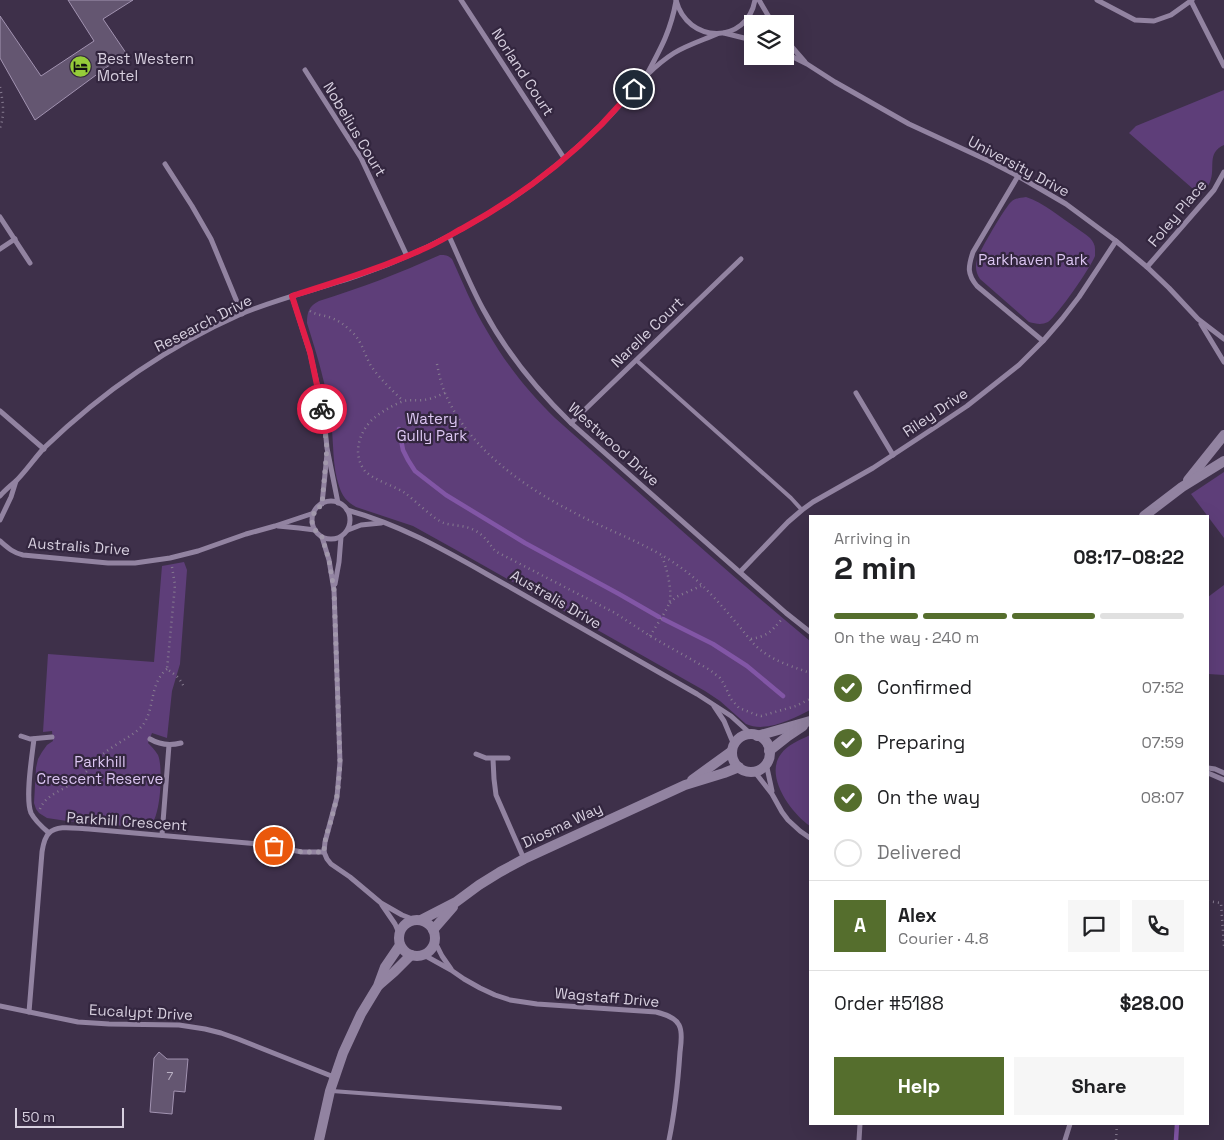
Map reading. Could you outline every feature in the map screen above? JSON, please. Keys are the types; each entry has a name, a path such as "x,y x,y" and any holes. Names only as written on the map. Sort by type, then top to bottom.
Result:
{"street":[{"name":"Norland Court","path":"461,0 564,158"},
{"name":"Research Drive","path":"645,76 670,28 676,0"},
{"path":"676,0 683,17 698,30 744,38"},
{"name":"Research Drive","path":"0,496 44,449 75,420 121,384 182,345 242,314 357,276 407,256 449,236 506,202 542,177 600,126 645,76 674,53 720,33 737,28 744,23 757,0"},
{"path":"757,0 767,15"},
{"path":"1097,0 1135,20 1154,21 1171,15 1191,0 1224,66"},
{"name":"University Drive","path":"794,49 807,64"},
{"name":"University Drive","path":"794,57 909,124 989,161 1066,204 1147,267 1198,319 1224,339"},
{"name":"Nobelius Court","path":"305,70 361,158 407,256"},
{"path":"165,164 211,240 242,314"},
{"name":"Foley Place","path":"1147,267 1214,190 1224,172"},
{"path":"1018,176 973,252 970,261 970,273 978,286 1043,341"},
{"path":"0,217 30,263"},
{"name":"Westwood Drive","path":"449,236 482,308 496,332 513,358 549,402 786,613 809,631"},
{"path":"0,249 15,240"},
{"name":"Riley Drive","path":"740,572 802,510 874,468 967,406 1018,364 1043,341 1079,297 1116,241"},
{"name":"Narelle Court","path":"571,423 741,259"},
{"path":"292,296 312,361 338,502"},
{"name":"University Drive","path":"1198,319 1224,362"},
{"path":"856,393 893,456"},
{"path":"0,411 44,449"},
{"path":"1182,487 1224,435"},
{"path":"322,504 327,448"},
{"path":"1145,515 1182,487 1224,461"},
{"name":"Research Drive","path":"0,520 11,498 16,480"},
{"path":"348,530 350,520 347,510 338,502 330,501 322,504 314,513 312,522 315,530 322,537 329,560 334,590 339,773 337,797 324,852 331,864 381,903 402,915 428,924 434,930 435,936 435,942 431,950 424,955 418,956 405,952 400,945 399,933 381,903"},
{"name":"Australis Drive","path":"347,510 365,514 414,534 455,556 697,694 731,716 755,735"},
{"name":"Australis Drive","path":"0,541 16,554 108,563 135,562 170,558 190,553 314,513"},
{"path":"322,537 332,539 341,537 348,530 361,525 384,522"},
{"name":"Australis Drive","path":"276,526 315,530"},
{"path":"334,590 341,537"},
{"name":"Australis Drive","path":"712,704 724,721 733,748"},
{"path":"755,735 765,742 769,756 766,763 760,769 746,771 735,764 733,759 733,748 740,738 809,722"},
{"path":"769,751 809,723"},
{"path":"22,736 34,739 52,737"},
{"path":"34,739 29,790 30,809 37,822 49,833"},
{"path":"150,739 160,744 181,743"},
{"path":"162,836 169,745"},
{"name":"Diosma Way","path":"685,785 733,748"},
{"path":"476,754 493,759 508,758"},
{"path":"493,759 496,795 524,860"},
{"path":"766,763 772,794"},
{"name":"Diosma Way","path":"418,920 456,902 500,872 524,860 685,785 739,767"},
{"path":"1209,768 1224,773"},
{"path":"754,771 772,794 788,820 809,837"},
{"path":"1209,773 1224,780"},
{"name":"Parkhill Crescent","path":"29,1012 42,852 49,833 68,828 259,844 302,852 324,852"},
{"name":"Diosma Way","path":"434,930 456,902"},
{"path":"399,933 405,924 418,920"},
{"name":"Wagstaff Drive","path":"435,942 451,970"},
{"path":"319,1140 334,1077 351,1033 378,986 385,967 400,945"},
{"path":"378,986 411,955"},
{"name":"Wagstaff Drive","path":"424,955 480,988 510,1000 537,1004 656,1012 674,1019 680,1027 681,1041 677,1096 669,1140"},
{"name":"Eucalypt Drive","path":"0,1006 93,1023 179,1025 205,1029 229,1036 334,1077"},
{"path":"859,1140 860,1125"},
{"path":"1065,1140 1070,1125"}],"lane":[{"path":"636,360 791,498 802,510"},
{"path":"330,1091 560,1108"}],"path":[{"path":"0,87 4,107 0,128"},
{"path":"310,311 340,322 354,334 362,345 371,366 403,401"},
{"path":"437,364 445,393 474,440 526,485 573,513 642,544 681,568 702,585 761,651 787,665 809,673"},
{"path":"445,393 430,399 403,401 369,422 363,429 358,452 359,462 365,471 398,488 438,520 472,529 481,534 495,551 615,613 650,636 710,670 720,678 731,699 739,708 761,716 796,706 809,700"},
{"path":"661,555 666,565 670,603"},
{"path":"32,815 40,812 42,805 52,795 77,780 104,754 138,730 145,722 158,678 167,669 174,596 174,580 170,558"},
{"path":"650,636 670,603 676,597 702,585"},
{"path":"751,639 771,633 786,613"},
{"path":"167,669 181,680 185,689"},
{"path":"1209,901 1221,903 1224,946"},
{"path":"1116,1140 1118,1125"}],"green space":[{"path":"1224,90 1224,145 1215,152 1212,177 1200,195 1129,133 1136,126"},
{"name":"Parkhaven Park","path":"1026,197 1045,206 1087,235 1092,240 1095,248 1095,256 1092,262 1059,311 1048,322 1041,324 1029,322 980,279 976,270 979,256 1008,205 1018,198"},
{"name":"Watery Gully Park","path":"440,255 452,259 477,313 494,343 518,377 545,408 713,559 809,640 809,710 787,721 770,726 762,727 746,724 720,701 705,691 458,551 413,526 356,507 345,498 340,490 337,478 327,396 307,323 308,313 311,307 319,301"},
{"path":"1224,472 1224,538 1209,518 1209,515 1207,515 1191,494"},
{"name":"Parkhill Crescent Reserve","path":"184,562 187,570 180,664 172,691 167,738 152,733 148,743 158,755 160,761 160,789 155,818 149,825 137,827 47,818 39,813 34,803 38,759 47,745 53,741 52,731 43,732 48,654 154,662 162,566"},
{"path":"1224,585 1224,675 1209,674 1209,596"},
{"path":"809,736 809,825 788,803 778,783 776,773 777,763 781,754 794,743"}],"building":[{"name":"Best Western Motel","path":"68,0 133,0 103,19 126,53 35,120 0,58 0,16 41,76 94,41"},
{"path":"159,1052 167,1059 188,1059 185,1092 174,1091 172,1114 150,1112 154,1058"}],"waterway":[{"path":"399,429 403,450 415,471 446,495 525,543 659,617"},
{"path":"663,619 713,644 747,666 783,696"},
{"path":"1176,1140 1177,1125"}],"way so far":[{"path":"274,846 302,852 324,852 339,784 340,762 334,590 329,560 322,537 315,530 312,522 316,509 322,504 327,448 322,409"}],"place":[{"name":"Best Western Motel","path":"81,67"}],"route":[{"path":"322,409 310,352 292,296 357,276 423,250 482,217 542,177 600,126 634,89"}]}
